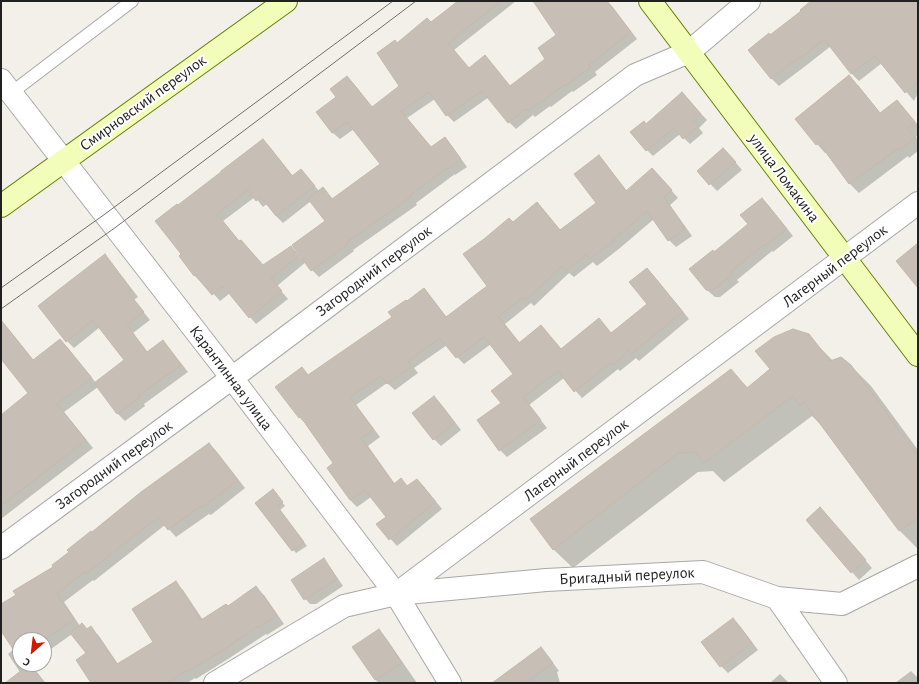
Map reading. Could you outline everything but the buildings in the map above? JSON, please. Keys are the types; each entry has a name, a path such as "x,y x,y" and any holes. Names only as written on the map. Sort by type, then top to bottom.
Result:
{"main road":[{"name":"улица Ломакина","path":"650,1 918,355"},
{"name":"Смирновский переулок","path":"1,206 282,2"}],"street":[{"name":"Загородний переулок","path":"1,548 232,378 635,75 688,52 749,1"},
{"name":"Карантинная улица","path":"6,86 232,378 396,594 450,683"},
{"name":"Лагерный переулок","path":"215,683 344,606 396,594 918,204"},
{"name":"Бригадный переулок","path":"396,594 546,580 703,572 777,598 842,604 918,566"},
{"path":"777,598 836,683"}],"lane":[{"path":"6,86 132,1"}],"tram line":[{"path":"1,288 105,214 393,1"},
{"path":"1,309 116,227 416,1"}]}
